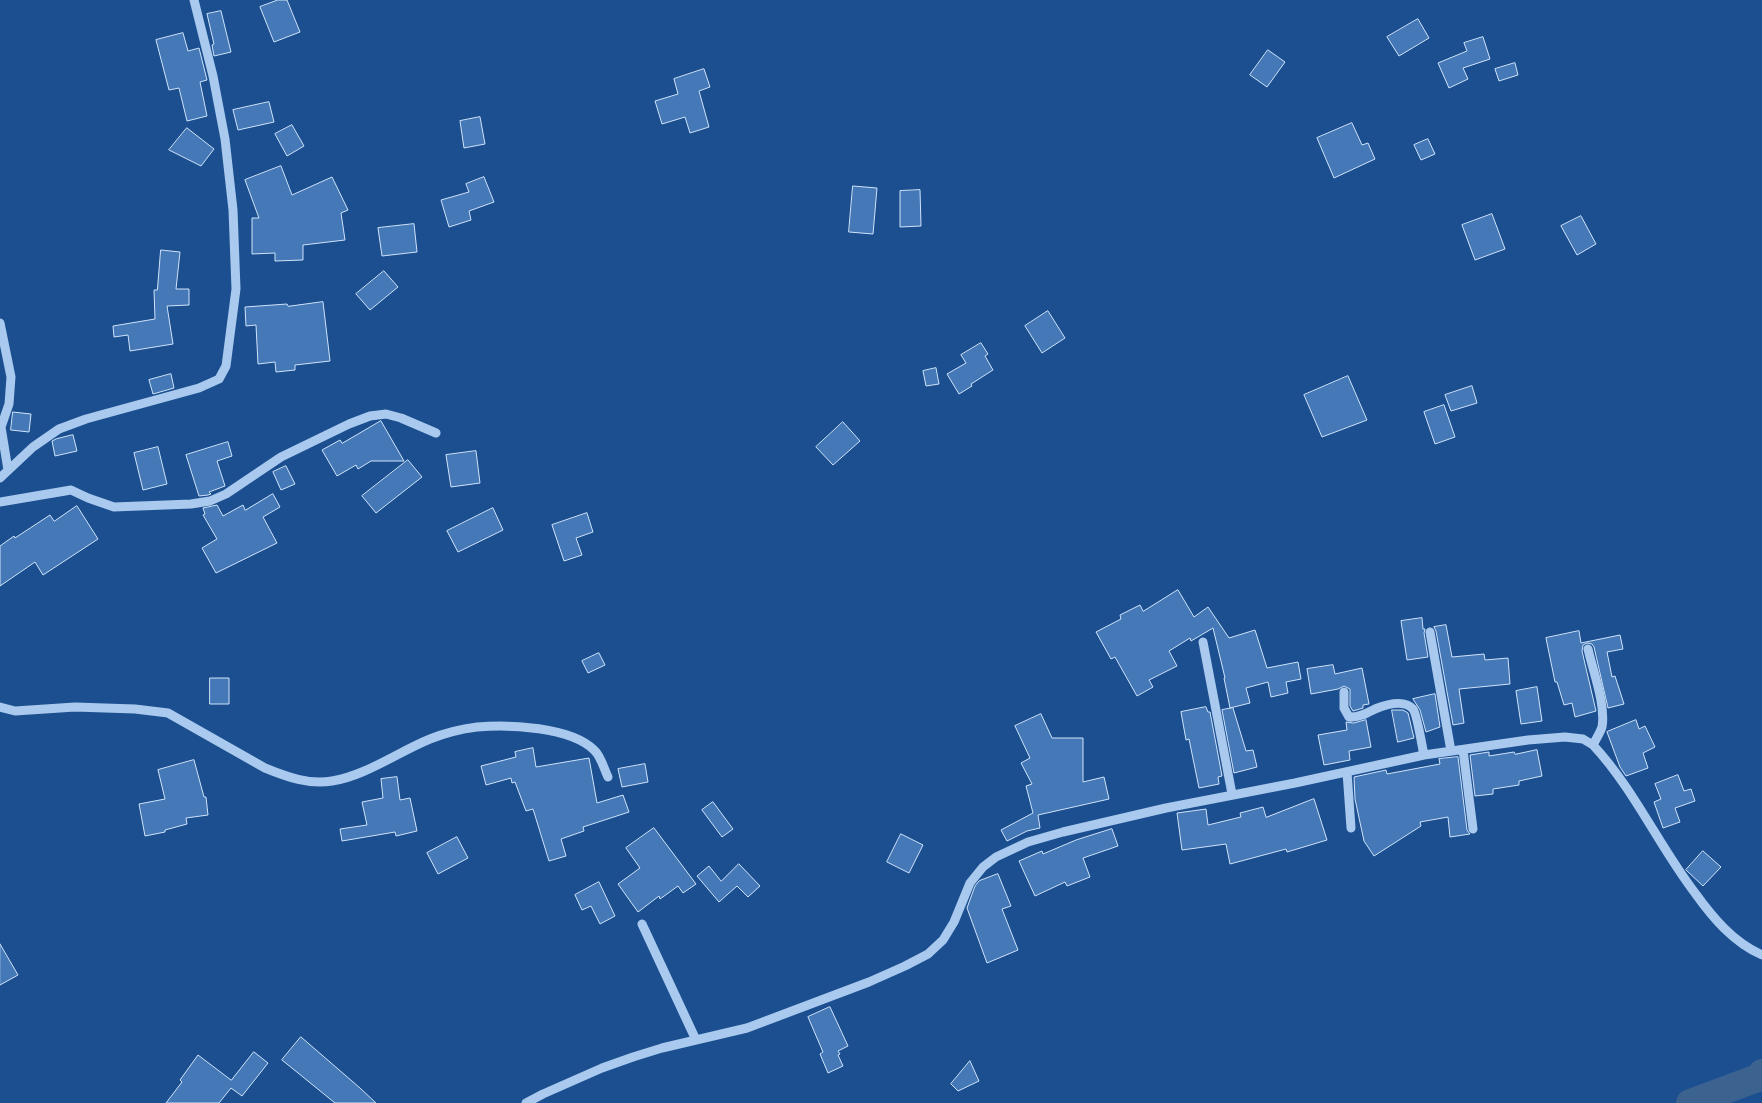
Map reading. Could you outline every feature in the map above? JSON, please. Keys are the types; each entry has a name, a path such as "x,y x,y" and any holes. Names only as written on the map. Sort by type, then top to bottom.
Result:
{"street":[{"path":"0,478 34,447 59,429 86,419 199,388 219,379 226,366 236,289 233,210 225,139 214,76 194,0"},
{"path":"0,323 11,377 9,404 1,427 8,470"},
{"path":"0,502 71,490 114,507 192,504 210,501 226,494 282,457 349,424 370,416 386,414 402,418 436,432"},
{"path":"1430,632 1451,751"},
{"path":"1203,642 1232,794"},
{"path":"1588,649 1602,712 1601,730 1593,745"},
{"path":"1344,692 1344,708 1349,717 1359,716 1389,705 1402,704 1410,707 1415,714 1424,755"},
{"path":"0,707 15,711 76,707 135,709 168,713 265,768 296,779 316,782 332,781 352,775 450,732 479,727 514,727 541,730 581,740 596,751 608,777"},
{"path":"526,1103 610,1065 662,1048 747,1028 772,1019 869,982 923,956 936,948 944,940 954,922 970,883 983,867 996,857 1028,842 1062,832 1232,794 1424,755 1528,740 1565,737 1583,739 1593,745 1629,791 1681,875 1704,905 1738,941 1762,955"},
{"path":"1462,750 1473,829"},
{"path":"1347,772 1351,828"},
{"path":"642,924 696,1040"}],"building":[{"path":"278,0 287,0 300,32 274,42 260,7"},
{"path":"221,11 231,52 214,56 212,45 214,44 207,14"},
{"path":"1418,19 1429,38 1399,56 1387,37"},
{"path":"183,33 188,51 199,48 207,80 200,82 207,116 187,121 179,88 169,90 156,40"},
{"path":"1483,37 1490,59 1463,68 1468,79 1449,88 1438,63 1467,51 1464,43"},
{"path":"1268,50 1285,62 1267,87 1250,75"},
{"path":"1515,63 1518,75 1499,81 1495,69"},
{"path":"704,69 710,87 699,91 709,127 690,133 685,117 662,124 655,101 678,94 674,79"},
{"path":"269,102 274,122 238,130 233,110"},
{"path":"480,117 485,144 464,148 460,121"},
{"path":"1352,123 1362,145 1368,143 1375,159 1334,178 1317,138"},
{"path":"292,125 304,146 287,156 275,134"},
{"path":"187,128 214,149 201,166 169,150"},
{"path":"1428,139 1435,154 1421,160 1414,145"},
{"path":"281,166 292,195 332,177 348,210 341,213 345,240 303,245 303,260 275,261 275,253 252,254 252,218 259,218 245,180"},
{"path":"484,177 494,202 469,211 471,220 449,227 441,200 469,192 466,184"},
{"path":"853,186 877,188 873,234 849,232"},
{"path":"920,190 921,226 900,227 900,191"},
{"path":"1492,214 1505,249 1475,260 1462,225"},
{"path":"1581,216 1596,244 1577,255 1561,226"},
{"path":"414,224 417,252 382,256 378,228"},
{"path":"161,250 180,252 176,289 189,289 189,305 167,306 173,344 130,351 128,335 114,337 113,326 155,319 154,290 157,290"},
{"path":"384,271 398,287 370,310 356,294"},
{"path":"323,302 330,361 295,365 295,370 276,372 275,362 258,364 256,325 246,326 245,307 287,304 288,306"},
{"path":"1048,311 1065,338 1042,353 1025,326"},
{"path":"981,343 988,354 985,356 993,370 959,394 947,374 966,363 961,355"},
{"path":"936,368 939,384 926,386 923,371"},
{"path":"171,374 174,388 153,394 149,380"},
{"path":"1348,376 1367,420 1322,437 1304,395"},
{"path":"1472,386 1477,403 1451,411 1445,395"},
{"path":"1444,405 1455,437 1435,444 1424,412"},
{"path":"13,412 31,414 29,432 11,430"},
{"path":"381,421 404,461 371,461 358,469 356,465 337,476 322,450 340,440 342,443"},
{"path":"843,422 860,441 833,465 816,447"},
{"path":"73,435 77,451 55,456 52,441"},
{"path":"228,442 232,456 217,461 225,486 209,492 211,494 199,496 186,455"},
{"path":"158,447 167,484 143,490 134,453"},
{"path":"476,451 480,483 451,487 446,455"},
{"path":"408,460 422,477 376,513 362,496"},
{"path":"286,466 295,484 281,490 273,472"},
{"path":"273,494 280,507 263,517 277,543 216,573 202,548 217,539 203,515 205,514 203,508 217,505 223,516 243,505 245,510"},
{"path":"77,506 98,539 43,575 35,562 0,586 0,546 50,515 54,521"},
{"path":"493,508 503,530 458,552 447,531"},
{"path":"587,513 593,532 576,538 582,555 564,561 552,525"},
{"path":"1178,590 1194,617 1208,607 1229,638 1255,630 1267,668 1298,662 1301,679 1286,682 1288,693 1271,697 1268,682 1246,688 1250,703 1230,708 1213,628 1191,641 1190,638 1169,651 1177,666 1149,680 1153,687 1137,696 1115,657 1111,659 1096,632 1121,619 1120,615 1140,605 1143,611"},
{"path":"1422,618 1428,657 1407,660 1401,621"},
{"path":"1446,625 1452,657 1484,654 1485,660 1508,658 1510,684 1459,689 1464,723 1453,725 1434,627"},
{"path":"1579,631 1581,643 1620,635 1623,649 1607,652 1612,677 1615,676 1624,704 1608,708 1594,647 1592,644 1587,643 1583,645 1582,651 1596,711 1575,717 1572,703 1564,705 1557,682 1555,682 1546,638"},
{"path":"599,653 605,665 588,673 582,661"},
{"path":"1333,665 1335,674 1362,668 1369,704 1353,711 1350,706 1350,689 1344,686 1338,689 1311,694 1307,669"},
{"path":"210,678 229,678 229,704 210,704"},
{"path":"1537,687 1542,721 1521,724 1516,691"},
{"path":"1435,694 1440,727 1426,732 1420,710 1413,699"},
{"path":"1206,707 1208,712 1210,712 1222,776 1218,777 1219,784 1199,788 1189,739 1186,740 1181,712"},
{"path":"1233,708 1246,751 1253,750 1257,767 1234,773 1222,710"},
{"path":"1392,710 1403,710 1408,713 1414,738 1398,742"},
{"path":"1041,714 1052,738 1083,738 1083,782 1104,777 1109,799 1038,815 1040,828 1027,831 1007,841 1001,830 1033,813 1026,786 1032,784 1021,763 1030,758 1015,726"},
{"path":"1366,720 1371,747 1349,751 1350,760 1324,765 1318,735 1347,730 1346,722 1353,723"},
{"path":"1636,720 1639,729 1645,726 1655,747 1643,753 1648,768 1626,776 1620,767 1607,732"},
{"path":"533,748 536,767 589,758 597,803 623,795 629,812 583,827 584,831 561,839 566,856 549,861 533,809 526,811 515,782 512,783 511,778 486,785 481,766 516,757 515,752"},
{"path":"1537,750 1542,776 1519,781 1519,785 1493,789 1493,794 1475,796 1470,755 1489,752 1489,756"},
{"path":"1458,757 1467,830 1470,834 1450,837 1448,817 1420,822 1421,826 1374,856 1364,841 1355,799 1354,777 1386,770 1387,774 1440,764 1439,759"},
{"path":"194,760 204,797 206,797 208,815 186,818 187,824 165,830 165,832 145,836 139,804 165,799 158,770"},
{"path":"645,764 648,782 622,787 618,769"},
{"path":"1678,775 1684,791 1691,789 1695,801 1675,808 1680,822 1663,828 1654,802 1661,799 1655,784"},
{"path":"397,777 400,800 410,798 417,831 396,836 395,832 342,841 340,829 367,825 362,802 383,798 381,779"},
{"path":"1314,799 1327,840 1287,852 1286,849 1230,864 1226,844 1182,850 1177,813 1206,809 1208,825 1241,817 1240,813 1263,807 1266,817"},
{"path":"713,802 733,829 722,837 702,810"},
{"path":"654,828 696,884 683,893 678,886 660,899 659,896 638,912 618,884 640,868 626,848"},
{"path":"1112,829 1118,846 1083,858 1090,877 1067,886 1065,882 1035,896 1019,861 1042,851 1043,854 1076,840"},
{"path":"901,834 923,845 909,873 887,862"},
{"path":"457,837 468,858 438,874 427,853"},
{"path":"1703,851 1721,867 1703,886 1686,870"},
{"path":"739,864 760,886 748,897 737,886 719,902 697,876 709,866 721,881"},
{"path":"998,874 1011,906 1002,909 1018,950 987,963 967,908 975,886 979,881"},
{"path":"599,882 615,916 600,924 591,906 582,910 575,895"},
{"path":"0,944 18,975 0,985"},
{"path":"830,1007 848,1046 838,1051 843,1066 828,1073 820,1054 823,1052 808,1017"},
{"path":"301,1037 376,1103 335,1103 282,1060"},
{"path":"254,1052 268,1063 242,1096 231,1088 219,1103 166,1103 182,1082 180,1080 198,1055 231,1080"},
{"path":"970,1061 979,1081 958,1091 951,1084"}],"waterway":[{"path":"1690,1103 1760,1077 1762,1073"}]}
